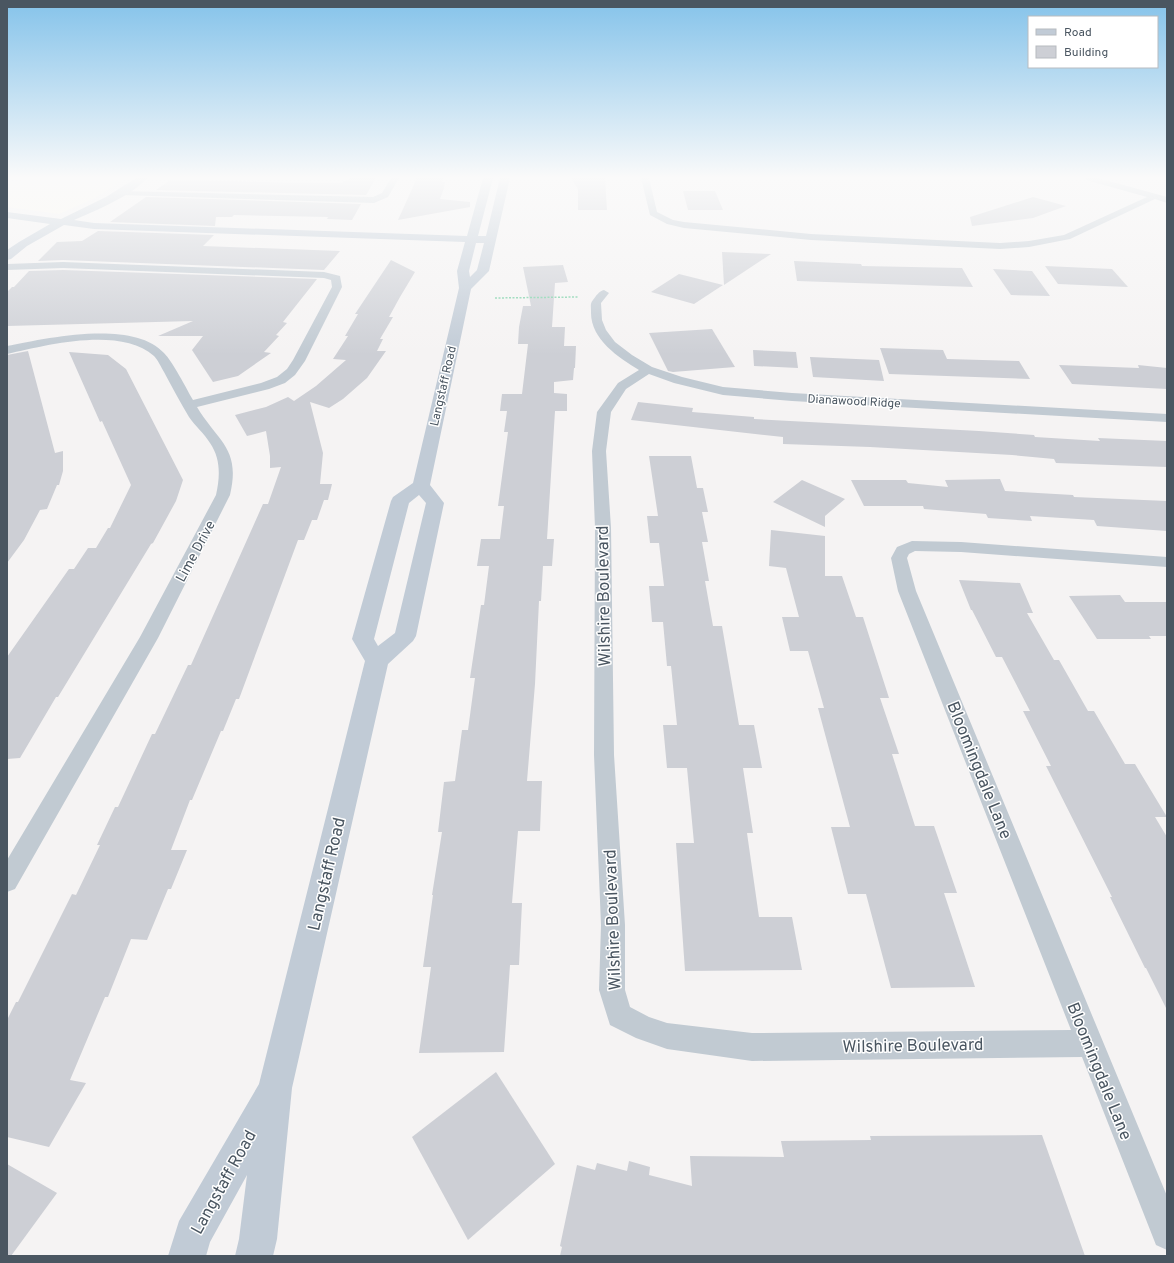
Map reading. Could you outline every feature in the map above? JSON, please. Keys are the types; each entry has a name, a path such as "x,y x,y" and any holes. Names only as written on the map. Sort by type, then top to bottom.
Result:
{"main road":[{"path":"7,256 31,237"},
{"path":"411,237 491,240"},
{"path":"465,288 484,271 492,237"},
{"name":"Langstaff Road","path":"421,485 465,288 463,271 472,239"},
{"path":"421,485 435,503 405,636 377,660 368,649 363,639 400,501 421,485"},
{"name":"Langstaff Road","path":"254,1256 258,1239 275,1088 377,660"},
{"name":"Langstaff Road","path":"187,1256 193,1235 275,1088"}],"street":[{"path":"810,237 1000,246 1029,244 1067,237"},
{"path":"7,267 50,265 194,269 324,275 336,278 337,287 299,361 291,372 282,380 265,386 190,405"},
{"name":"Dianawood Ridge","path":"604,293 596,303 596,320 600,331 611,344 628,358 648,370 678,380 723,391 758,395 1167,418"},
{"name":"Lime Drive","path":"7,350 45,342 82,337 131,340 155,350 160,355 196,416 216,441 223,453 226,466 226,482 223,495 148,638 7,881"},
{"name":"Wilshire Boulevard","path":"648,370 622,386 604,412 599,451 602,528 604,755 613,925 612,990 619,1016 645,1029 667,1036 752,1047 1089,1043"},
{"name":"Bloomingdale Lane","path":"1167,562 937,546 912,546 903,551 899,558 907,591 950,694 1167,1234"}],"path":[{"path":"494,298 578,297"}],"building":[{"path":"88,237 212,237 203,246 340,251 324,270 63,260 38,261 57,242 82,241"},
{"path":"722,252 771,254 724,285"},
{"path":"391,260 415,272 389,317 393,317 380,339 383,339 377,351 386,351 367,378 343,399 329,408 310,402 323,453 320,484 332,484 328,500 324,500 317,520 312,520 304,540 298,540 239,699 236,699 192,800 190,800 171,850 187,850 171,889 168,889 147,940 131,939 108,997 105,997 70,1080 86,1083 49,1147 7,1137 7,1020 16,1002 18,1002 72,894 76,895 100,845 97,845 115,807 118,807 152,734 155,734 188,665 191,665 263,504 268,504 281,467 270,468 270,456 266,431 247,436 235,415 266,407 288,397 294,401 316,386 346,360 333,359 348,336 345,336 358,314 355,314"},
{"path":"794,261 861,264 862,266 962,268 973,287 797,281"},
{"path":"563,265 568,282 555,283 552,327 565,327 564,346 576,346 575,368 573,380 554,382 554,393 567,394 567,411 555,411 547,539 554,539 552,566 543,566 541,601 539,601 535,684 527,781 542,781 540,831 518,831 512,903 522,903 519,965 510,965 504,1052 419,1053 431,967 423,967 442,832 438,832 444,782 455,781 462,730 468,730 475,678 470,678 481,605 484,605 489,566 477,566 481,539 500,539 504,506 498,506 508,432 504,432 507,411 500,411 502,394 522,394 528,344 518,344 519,327 523,306 531,306 523,267"},
{"path":"1045,266 1112,269 1128,287 1058,284"},
{"path":"993,269 1032,271 1050,296 1011,295"},
{"path":"63,270 317,279 283,322 287,323 276,335 279,336 264,352 271,353 238,376 213,382 192,350 203,336 158,336 193,321 7,326 7,292 12,287 14,287 29,271"},
{"path":"679,274 723,285 694,304 651,292"},
{"path":"712,329 735,367 673,372 668,371 649,333"},
{"path":"880,348 943,350 947,359 1019,361 1030,379 889,374"},
{"path":"753,350 796,352 798,368 754,366"},
{"path":"28,351 55,453 63,451 63,471 59,485 57,485 47,509 40,510 24,540 7,563 7,355"},
{"path":"69,352 108,355 126,369 183,480 176,501 153,543 58,697 56,697 20,758 7,759 7,657 69,569 74,569 88,548 96,548 108,528 110,528 131,485 102,421 100,422"},
{"path":"810,357 879,360 884,381 813,377"},
{"path":"1059,365 1139,368 1138,365 1167,368 1167,389 1072,384"},
{"path":"638,402 693,408 692,412 754,417 754,419 979,431 1034,435 1035,437 1100,441 1098,438 1167,441 1167,467 1056,463 1054,459 1012,455 783,444 783,437 631,420"},
{"path":"649,456 691,456 697,488 703,488 708,512 702,512 708,542 702,542 709,581 705,581 713,626 722,626 739,725 754,725 762,768 743,768 753,833 747,833 759,917 792,917 802,970 685,971 676,843 694,843 687,768 667,768 663,725 677,725 671,666 667,666 663,622 652,622 649,586 664,586 659,543 650,543 647,516 658,516"},
{"path":"1000,479 1005,491 1073,495 1074,497 1167,501 1167,531 1097,526 1094,520 1030,516 1032,521 988,518 986,514 924,509 923,506 864,506 851,480 906,480 908,483 948,487 945,480"},
{"path":"802,480 845,499 825,516 825,527 773,502"},
{"path":"771,530 825,536 825,576 842,576 856,617 863,617 889,698 880,698 899,754 892,754 915,826 934,826 957,893 944,893 975,987 891,988 866,894 848,894 831,827 850,827 818,708 824,708 808,651 790,651 782,617 799,617 786,568 769,566"},
{"path":"959,580 1020,583 1033,613 1027,613 1054,660 1059,660 1088,711 1094,711 1125,764 1135,764 1167,817 1155,817 1167,837 1167,1010 1046,766 1051,766 1023,711 1030,711 1002,657 996,657 971,610"},
{"path":"1120,595 1125,602 1167,602 1167,636 1149,636 1151,639 1097,639 1069,596"},
{"path":"496,1072 555,1164 468,1240 412,1137"},
{"path":"1042,1135 1085,1256 560,1256 562,1247 560,1246 577,1165 595,1170 597,1163 627,1171 629,1161 650,1167 649,1175 692,1186 690,1156 784,1157 781,1141 871,1140 870,1136"},
{"path":"7,1164 57,1193 11,1256 7,1256"}]}
